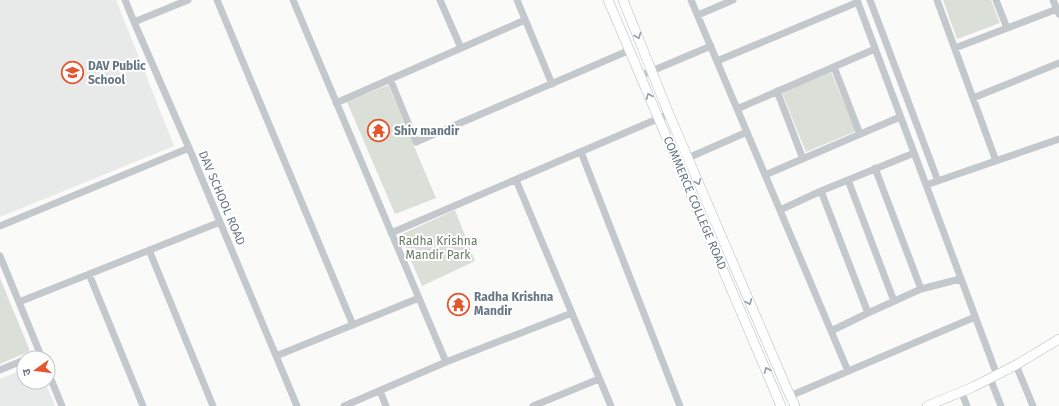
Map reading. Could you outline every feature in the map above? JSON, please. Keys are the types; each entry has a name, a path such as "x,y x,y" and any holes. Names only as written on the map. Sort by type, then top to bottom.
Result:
{"street":[{"name":"DAV SCHOOL ROAD","path":"125,0 297,406"},
{"path":"134,22 188,0"},
{"path":"217,0 353,325"},
{"path":"293,0 446,362"},
{"path":"440,0 460,48"},
{"path":"517,0 552,84"},
{"name":"COMMERCE COLLEGE ROAD","path":"608,0 781,406"},
{"path":"623,0 669,114 790,396 796,406"},
{"path":"692,0 848,371"},
{"path":"698,15 721,2 733,0"},
{"path":"870,0 938,181"},
{"path":"937,0 996,162"},
{"path":"996,0 1008,28"},
{"path":"955,48 1058,11 1054,0"},
{"path":"717,61 857,1 975,317 1001,406"},
{"path":"336,103 525,20"},
{"path":"640,76 711,46"},
{"path":"737,109 875,49"},
{"path":"390,79 416,142 630,50"},
{"path":"973,98 1059,63"},
{"path":"834,67 860,134"},
{"path":"777,92 803,158"},
{"path":"391,233 669,114"},
{"path":"765,175 900,117"},
{"path":"688,158 747,132"},
{"path":"926,185 1059,139"},
{"path":"0,226 189,148"},
{"path":"581,152 680,406"},
{"path":"780,210 820,191 914,153"},
{"path":"875,168 921,289"},
{"path":"516,180 611,406"},
{"path":"848,180 894,301"},
{"path":"820,191 868,313"},
{"path":"19,302 220,222"},
{"path":"149,250 213,406"},
{"path":"0,256 39,350"},
{"path":"89,274 143,406"},
{"path":"831,331 921,289 960,279"},
{"path":"276,356 419,298"},
{"path":"344,406 446,362 572,313"},
{"path":"790,396 975,317"},
{"path":"932,405 1016,365 1059,339"},
{"path":"0,370 16,363"},
{"path":"1016,365 1033,406"},
{"path":"533,406 599,378"},
{"path":"55,390 62,406"},
{"path":"380,391 386,406"},
{"path":"961,392 967,406"}],"shaded area":[{"name":"DAV Public School","path":"0,0 116,0 174,146 0,217"},
{"path":"16,372 16,390 48,390 55,406 0,406 0,379"}],"green space":[{"path":"943,0 991,0 1000,23 957,39"},
{"path":"831,72 856,131 806,152 782,93"},
{"path":"388,85 436,198 395,214 347,102"},
{"name":"Radha Krishna Mandir Park","path":"455,210 475,261 422,286 400,235"},
{"path":"0,278 30,350 16,350 16,357 0,364"}],"place":[{"name":"DAV Public School","path":"73,73"},
{"name":"Shiv mandir","path":"379,131"},
{"name":"Radha Krishna Mandir","path":"459,304"}]}
